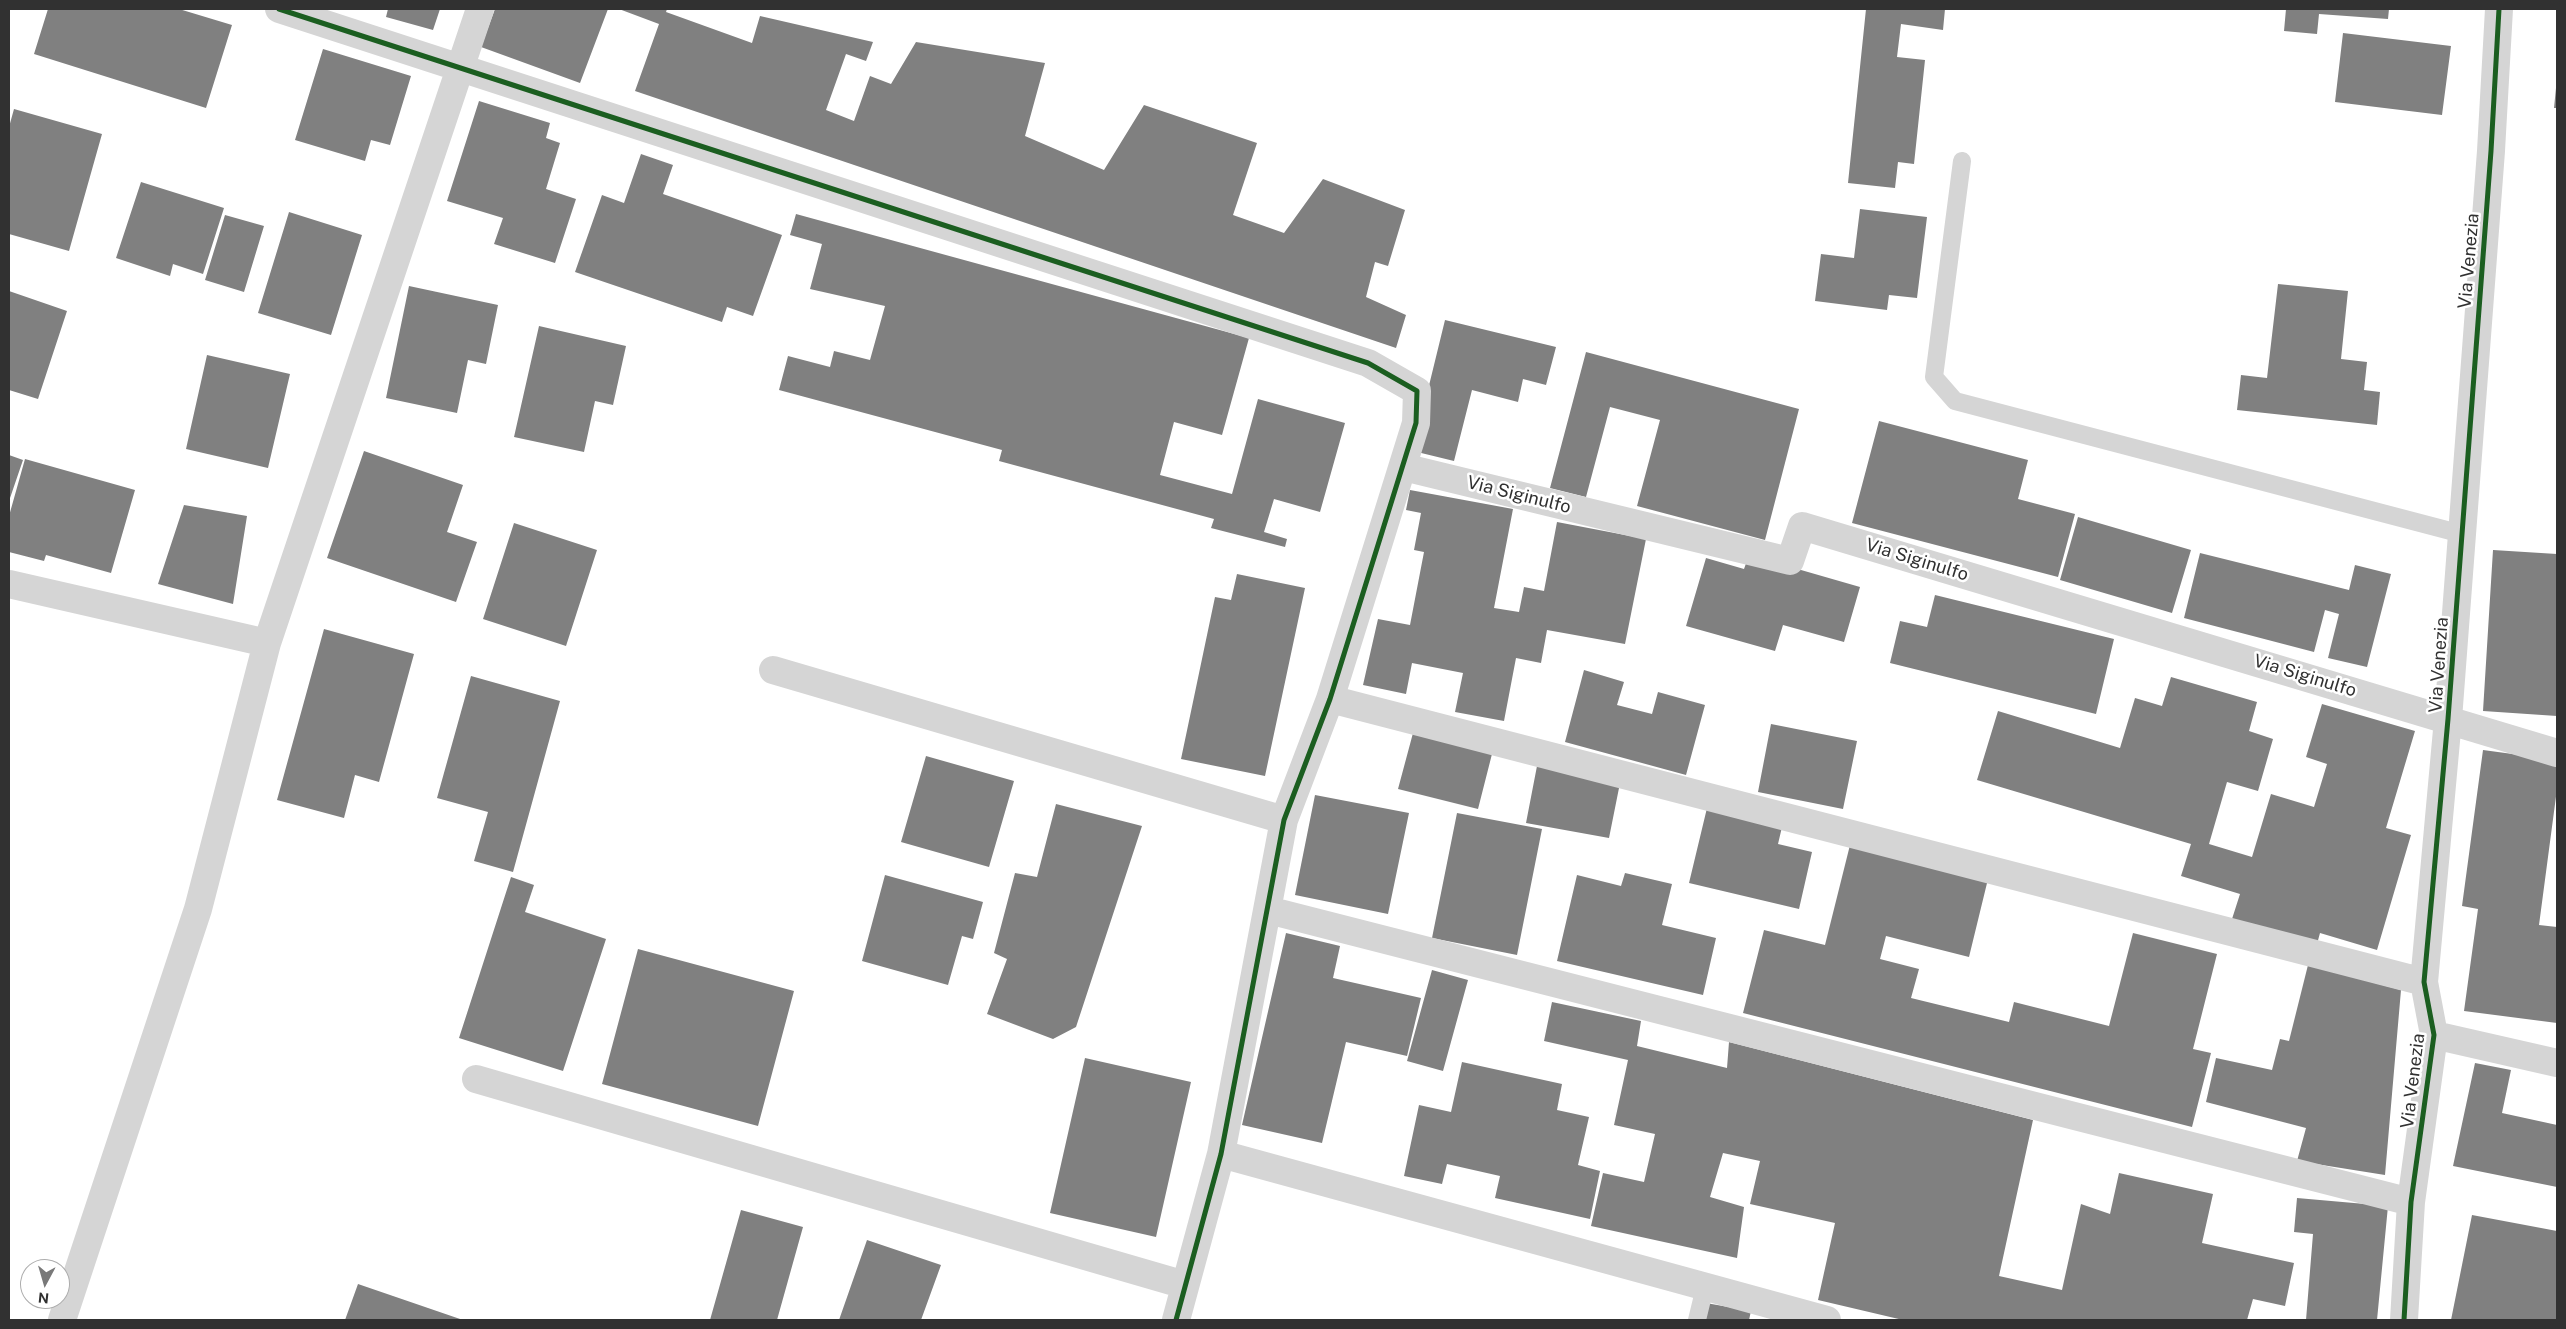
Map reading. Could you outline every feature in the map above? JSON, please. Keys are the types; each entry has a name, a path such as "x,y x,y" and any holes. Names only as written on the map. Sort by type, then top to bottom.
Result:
{"street":[{"path":"280,9 1368,363 1417,391 1416,423 1403,467 1330,699 1284,820 1221,1154 1176,1320"},
{"path":"62,1320 198,909 268,643 480,9"},
{"name":"Via Venezia","path":"2404,1320 2410,1202 2434,1035 2424,982 2448,719 2491,151 2499,9"},
{"name":"Via Siginulfo","path":"1403,467 1790,561 1802,526 2448,719"},
{"path":"9,584 268,643"},
{"path":"773,670 1284,820"},
{"path":"1330,699 2424,982"},
{"path":"2448,719 2557,753"},
{"path":"1268,910 2410,1202"},
{"path":"2434,1035 2557,1063"},
{"path":"476,1079 1185,1285"},
{"path":"1221,1154 1827,1320"}],"lane":[{"path":"1962,161 1934,377 1955,401 2462,534"},
{"path":"1696,1320 1705,1287"}],"building":[{"path":"48,9 179,9 232,25 206,108 34,54"},
{"path":"388,9 440,9 433,30 386,17"},
{"path":"495,9 608,9 580,83 481,47"},
{"path":"619,9 667,9 666,12 752,43 760,16 873,42 866,61 846,54 826,110 854,121 870,76 891,84 916,42 1045,63 1025,136 1104,170 1144,105 1257,143 1233,215 1284,233 1323,179 1405,210 1388,266 1375,262 1366,297 1406,315 1396,348 635,91 659,24"},
{"path":"1866,9 1945,9 1943,30 1901,24 1897,57 1925,60 1914,164 1898,162 1895,188 1848,183"},
{"path":"2286,9 2389,9 2388,19 2319,14 2317,34 2284,31"},
{"path":"2343,33 2451,46 2442,115 2335,102"},
{"path":"323,49 411,76 390,145 371,140 365,161 295,140"},
{"path":"2556,88 2557,108 2554,108"},
{"path":"479,101 550,123 546,138 560,143 546,189 576,199 555,263 494,244 503,218 447,201"},
{"path":"14,109 102,134 69,251 9,234 9,127"},
{"path":"641,154 673,165 663,194 782,235 753,316 727,307 722,322 575,272 602,195 624,203"},
{"path":"141,182 224,208 203,274 173,264 170,276 116,258"},
{"path":"1860,209 1927,217 1917,298 1889,295 1887,310 1815,301 1821,254 1854,258"},
{"path":"289,212 362,235 331,335 258,313"},
{"path":"796,214 1249,338 1222,435 1174,422 1160,475 1232,494 1258,399 1345,423 1320,512 1274,499 1264,532 1287,539 1285,547 1211,528 1214,519 999,461 1002,450 779,390 788,356 830,367 834,351 870,360 885,306 810,289 822,244 790,235"},
{"path":"225,215 264,226 244,292 205,280"},
{"path":"2278,284 2348,291 2341,359 2367,362 2364,390 2380,392 2377,425 2237,410 2241,375 2267,378"},
{"path":"409,286 498,305 486,364 468,360 457,413 386,398"},
{"path":"9,291 67,311 38,399 9,390"},
{"path":"1445,320 1556,347 1546,385 1523,379 1518,402 1472,390 1454,461 1413,451"},
{"path":"539,326 626,346 613,405 595,401 584,452 514,437"},
{"path":"1586,352 1799,409 1765,540 1637,506 1660,420 1610,407 1586,497 1550,488"},
{"path":"207,355 290,374 268,468 186,449"},
{"path":"1879,421 2028,460 2018,499 2075,514 2058,577 1852,523"},
{"path":"364,451 463,485 447,532 477,542 456,602 327,558"},
{"path":"9,455 23,460 9,501"},
{"path":"25,459 135,490 111,573 46,555 44,561 9,552 9,516"},
{"path":"1410,490 1513,509 1494,608 1519,612 1524,587 1544,591 1557,522 1646,539 1625,644 1547,630 1541,663 1516,658 1504,721 1455,712 1463,673 1412,663 1406,694 1363,685 1378,619 1410,625 1424,552 1414,550 1421,513 1406,510"},
{"path":"184,505 247,516 233,604 158,584"},
{"path":"2078,517 2191,550 2172,613 2060,580"},
{"path":"514,523 597,550 566,646 483,619"},
{"path":"2493,550 2557,554 2557,716 2483,711"},
{"path":"2200,553 2349,590 2355,565 2391,574 2367,667 2328,658 2339,614 2325,610 2314,652 2184,618"},
{"path":"1749,555 1860,587 1844,642 1783,625 1775,651 1686,626 1706,558 1744,569"},
{"path":"1237,574 1305,588 1265,776 1181,759 1215,597 1231,600"},
{"path":"1935,595 2114,639 2096,714 1890,663 1900,621 1927,627"},
{"path":"324,629 414,654 379,782 355,775 344,818 277,800"},
{"path":"1584,670 1624,682 1617,705 1652,714 1658,692 1705,705 1686,775 1565,742"},
{"path":"471,676 560,701 513,872 474,861 488,812 437,798"},
{"path":"2171,677 2257,702 2249,731 2273,739 2258,791 2227,782 2209,844 2252,857 2271,794 2314,807 2327,764 2306,757 2322,704 2415,731 2386,828 2411,835 2377,950 2320,933 2317,944 2232,919 2240,894 2181,876 2191,844 1977,780 1998,711 2120,748 2135,698 2162,706"},
{"path":"1771,724 1857,741 1843,809 1758,792"},
{"path":"1413,733 1492,754 1478,809 1398,789"},
{"path":"2483,750 2557,760 2557,789 2539,925 2557,927 2557,1023 2464,1011 2478,909 2462,906"},
{"path":"926,756 1014,781 989,867 901,842"},
{"path":"1537,766 1620,783 1609,838 1526,823"},
{"path":"1315,795 1409,813 1388,914 1295,895"},
{"path":"1056,804 1142,826 1076,1027 1053,1039 987,1014 1007,959 994,953 1015,873 1037,877"},
{"path":"1707,808 1782,827 1778,844 1812,852 1799,909 1689,883"},
{"path":"1457,813 1542,829 1517,955 1432,938"},
{"path":"1851,841 1988,879 1969,957 1886,936 1880,959 1919,969 1911,998 2009,1022 2014,1002 2109,1026 2133,933 2217,954 2193,1049 2211,1053 2192,1127 1743,1013 1764,930 1825,945"},
{"path":"1625,873 1672,884 1662,925 1716,938 1703,995 1557,961 1577,875 1621,886"},
{"path":"885,875 983,902 973,939 962,936 948,985 862,961"},
{"path":"511,877 534,885 525,912 606,939 563,1071 459,1038"},
{"path":"1286,933 1340,946 1333,978 1421,998 1407,1056 1346,1042 1322,1143 1242,1125"},
{"path":"638,949 794,991 758,1126 602,1084"},
{"path":"2308,965 2401,990 2385,1175 2297,1161 2306,1128 2206,1102 2216,1058 2272,1070 2280,1039 2289,1041"},
{"path":"1432,970 1468,980 1443,1071 1407,1061"},
{"path":"1552,1002 1641,1021 1637,1046 1727,1068 1729,1042 2033,1120 1999,1276 2062,1290 2081,1204 2110,1214 2119,1173 2213,1194 2202,1243 2294,1263 2285,1306 2253,1299 2247,1320 1903,1320 1818,1300 1835,1223 1750,1204 1760,1161 1723,1153 1710,1197 1744,1207 1737,1258 1591,1226 1603,1173 1644,1182 1655,1134 1614,1125 1628,1060 1544,1041"},
{"path":"1085,1058 1191,1082 1156,1237 1050,1213"},
{"path":"1462,1062 1562,1084 1557,1110 1589,1117 1578,1165 1600,1171 1590,1219 1495,1198 1500,1176 1447,1164 1442,1184 1404,1176 1419,1105 1451,1112"},
{"path":"2475,1063 2511,1070 2502,1113 2557,1125 2557,1187 2453,1166"},
{"path":"2297,1198 2388,1206 2377,1320 2306,1320 2313,1234 2294,1232"},
{"path":"741,1210 803,1227 777,1320 710,1320"},
{"path":"2472,1215 2557,1231 2557,1320 2451,1320"},
{"path":"867,1240 941,1265 921,1320 839,1320"},
{"path":"358,1284 463,1320 345,1320"},
{"path":"1706,1303 1751,1311 1749,1320 1703,1320"}],"cycle path":[{"path":"279,9 1368,363 1417,391 1416,423 1330,699 1284,820 1221,1154 1176,1320"},
{"path":"2404,1320 2411,1202 2434,1035 2424,982 2448,719 2491,151 2499,9"}]}
